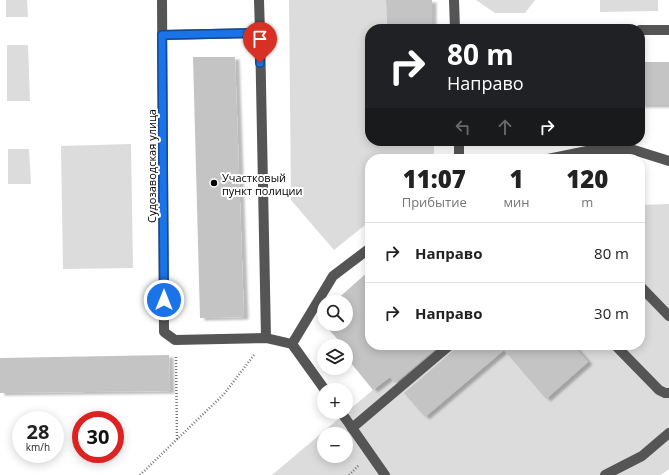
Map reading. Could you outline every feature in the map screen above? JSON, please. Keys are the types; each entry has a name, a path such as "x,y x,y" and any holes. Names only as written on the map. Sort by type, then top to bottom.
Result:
{"street":[{"name":"Судозаводская улица","path":"162,0 164,332 175,340"},
{"path":"259,0 266,338"},
{"path":"454,0 455,24"},
{"path":"645,30 669,30"},
{"path":"162,35 260,33"},
{"path":"572,154 587,151 634,150 669,161"},
{"path":"292,344 333,276 365,252"},
{"path":"645,291 669,316"},
{"path":"175,340 266,338 292,344 320,383"},
{"path":"353,427 444,350"},
{"path":"620,350 659,390 669,393"},
{"path":"353,429 385,475"},
{"path":"605,475 642,456 669,433"}],"path":[{"path":"140,475 224,394 266,338"},
{"path":"175,340 177,440"}],"shaded area":[{"path":"6,0 27,0 28,17 6,17"},
{"path":"289,0 386,0 387,24 365,24 365,146 434,146 434,154 365,154 365,225 334,250 291,200"},
{"path":"476,0 535,0 525,13 495,13"},
{"path":"600,0 658,0 658,11 600,12"},
{"path":"7,45 28,45 30,101 7,101"},
{"path":"131,144 133,268 63,269 61,146"},
{"path":"8,149 29,149 31,184 8,184"},
{"path":"669,204 669,469 661,475 272,475 317,437 317,463 353,463 353,427 329,427 338,419 353,419 353,407 420,350 645,350 645,205"}],"building":[{"path":"386,0 432,0 432,24 387,24"},
{"path":"193,57 235,57 244,317 200,318"},
{"path":"645,62 669,62 669,105 645,105"},
{"path":"365,274 365,350 434,350 395,383 390,377 373,390 353,366 353,339 337,339 330,331 353,331 353,295 342,295"},
{"path":"454,350 504,350 425,417 404,393"},
{"path":"504,350 577,350 588,362 546,399"},
{"path":"169,355 170,391 0,393 0,358"}],"place":[{"name":"Участковый пункт полиции","path":"214,183"}],"route":[{"path":"164,300 162,35 260,33 260,63"}]}
